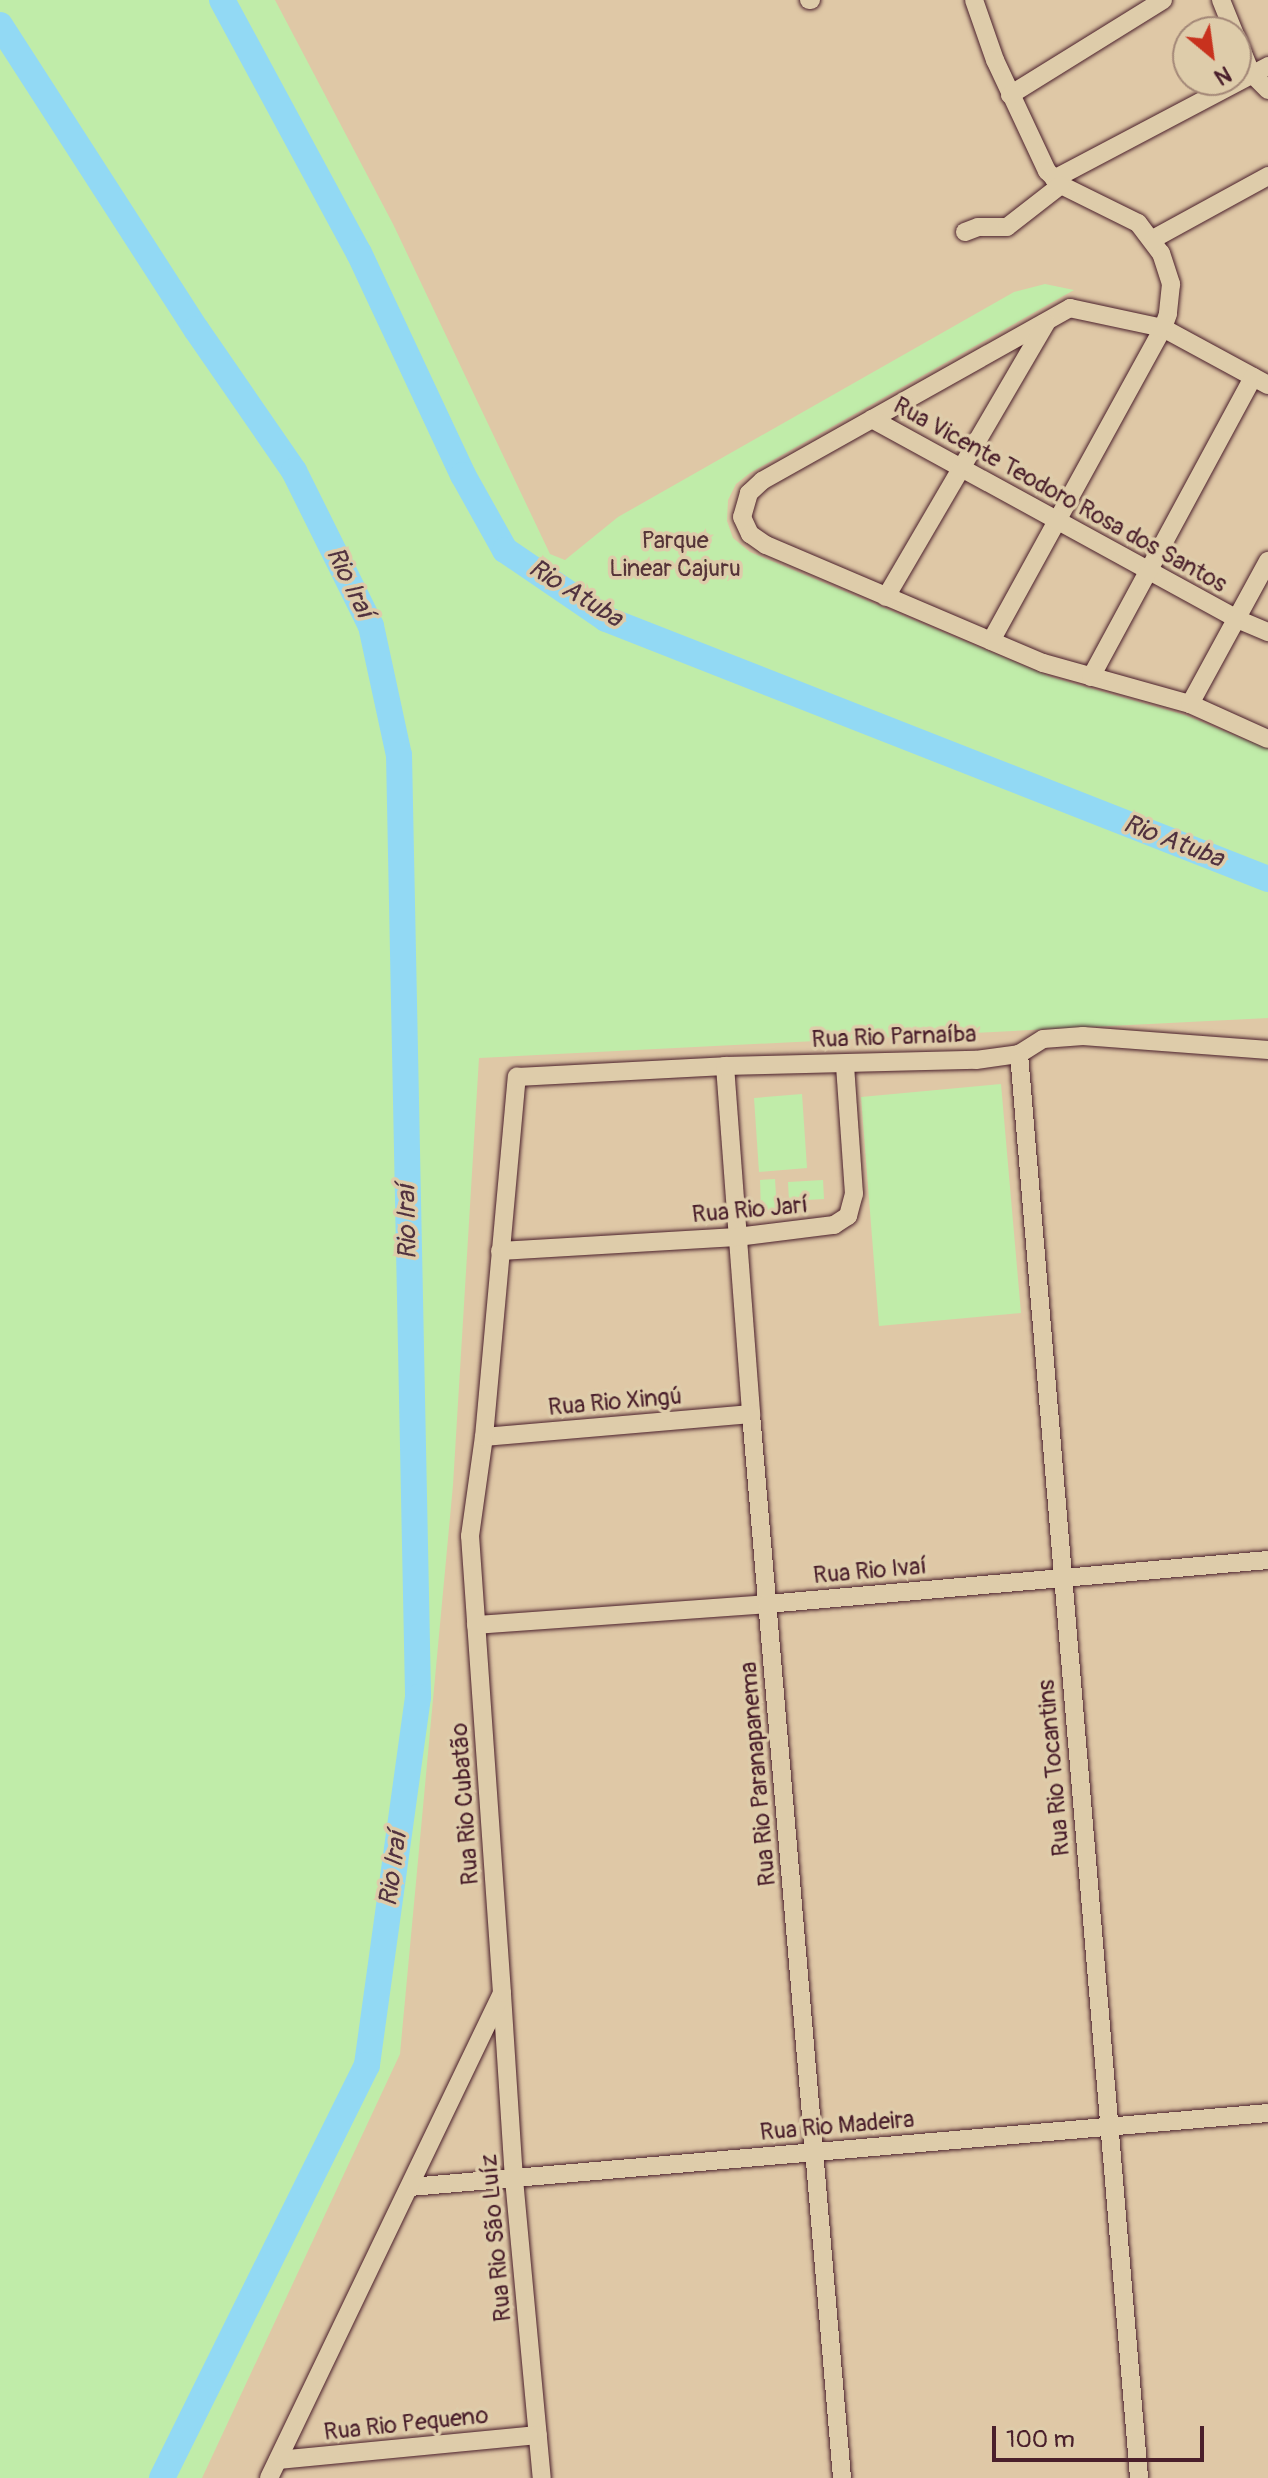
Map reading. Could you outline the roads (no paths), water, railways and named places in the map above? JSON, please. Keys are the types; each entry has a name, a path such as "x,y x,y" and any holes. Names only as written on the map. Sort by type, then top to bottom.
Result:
{"street":[{"path":"974,0 1010,95 1058,182 1127,215 1153,239 1167,267 1171,284 1168,314 1163,328 991,641"},
{"path":"1010,95 1163,0"},
{"path":"965,232 978,227 1007,227 1058,182 1260,69 1268,90"},
{"path":"1153,239 1268,176"},
{"path":"1091,677 1148,570 1260,381 1163,328 1070,308 755,486 744,501 742,517 750,534 758,541 1043,663 1091,677 1190,704 1268,739"},
{"path":"886,597 1047,321"},
{"name":"Rua Vicente Teodoro Rosa dos Santos","path":"872,419 1237,619 1268,632"},
{"path":"1190,704 1268,561"},
{"name":"Rua Rio Parnaíba","path":"517,1077 725,1066 976,1060 1019,1054 1043,1039 1083,1036 1268,1050"},
{"name":"Rua Rio Tocantins","path":"1019,1054 1139,2478"},
{"name":"Rua Rio Jarí","path":"500,1251 737,1237 834,1225 848,1216 854,1194 845,1064"},
{"name":"Rua Rio Paranapanema","path":"725,1066 751,1414 842,2478"},
{"name":"Rua Rio Cubatão","path":"269,2478 502,1993 470,1536 484,1437 517,1077"},
{"name":"Rua Rio Xingú","path":"484,1437 751,1414"},
{"name":"Rua Rio Ivaí","path":"476,1625 767,1604 1268,1560"},
{"name":"Rua Rio São Luíz","path":"502,1993 514,2179 542,2478"},
{"name":"Rua Rio Madeira","path":"410,2187 1268,2113"},
{"name":"Rua Rio Pequeno","path":"278,2460 538,2435"}],"waterway":[{"name":"Rio Atuba","path":"222,0 359,253 463,475 505,550 606,619 1268,879"},
{"name":"Rio Iraí","path":"0,25 196,329 294,471 371,626 399,755 418,1697 367,2065 162,2478"}],"park label":[{"name":"Parque Linear Cajuru","path":"675,555"}]}
